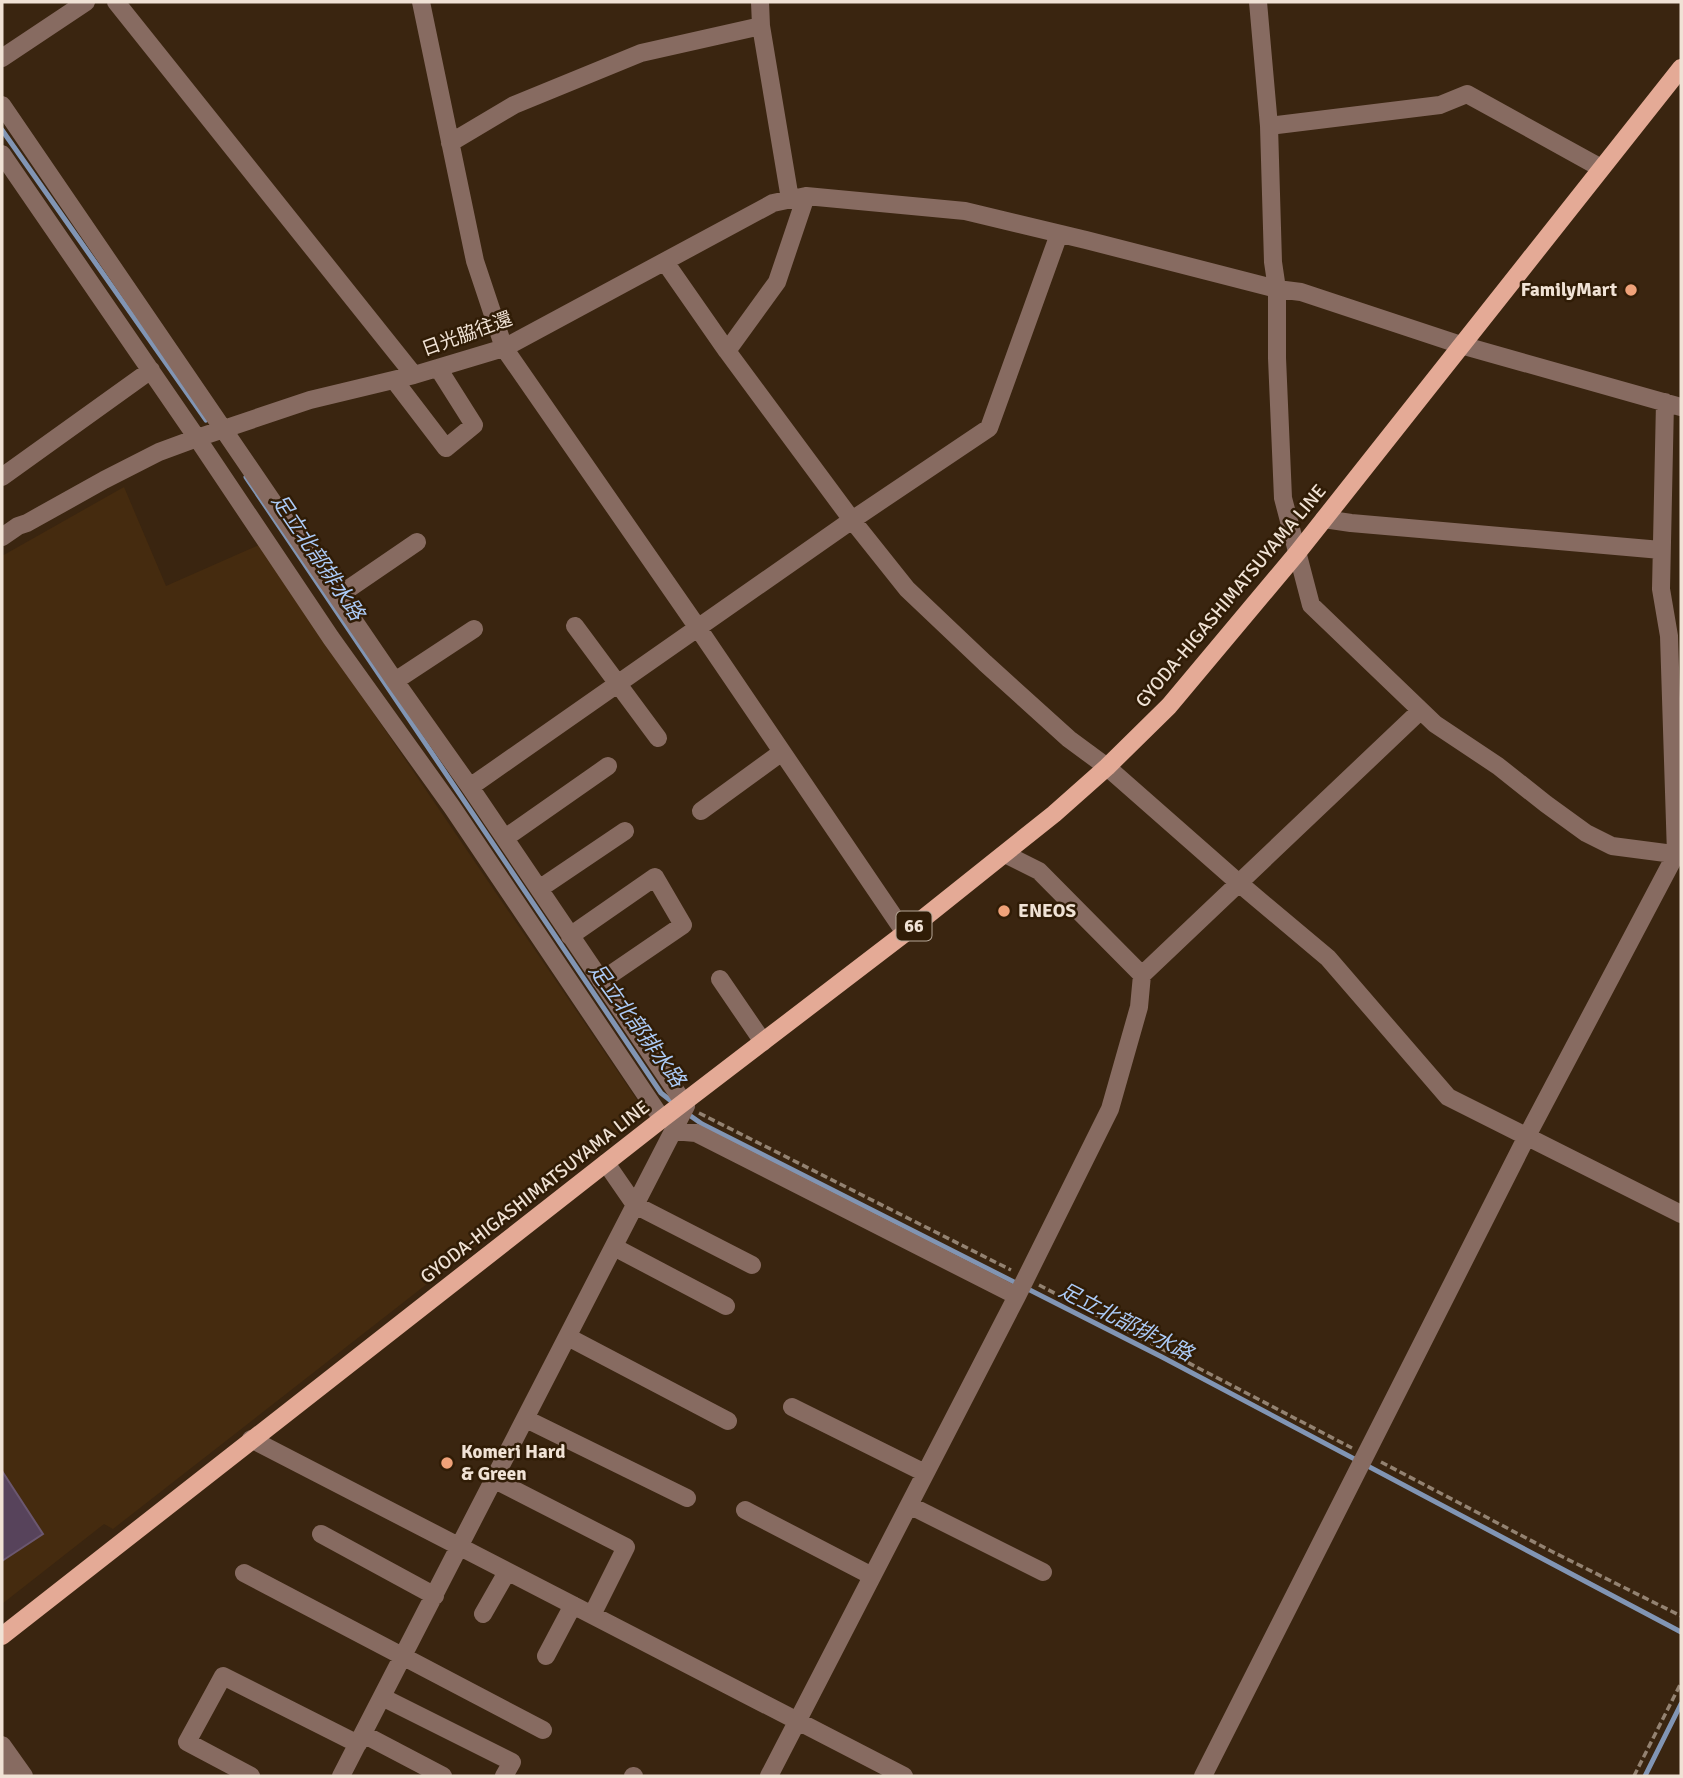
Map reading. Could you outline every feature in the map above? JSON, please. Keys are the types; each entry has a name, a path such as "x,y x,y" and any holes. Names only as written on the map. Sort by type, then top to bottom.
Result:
{"main road":[{"name":"GYODA-HIGASHIMATSUYAMA LINE","path":"2,1636 606,1163 668,1125 685,1105 1004,854 1107,768 1170,706 1298,552 1681,68"}],"street":[{"path":"2,58 86,2"},
{"path":"116,2 414,375"},
{"path":"421,2 475,261 504,348 905,933"},
{"path":"727,351 777,282 798,198 761,26 760,2"},
{"path":"1258,2 1269,126 1283,498 1311,605 1435,724 1498,766 1586,833 1612,846 1679,855"},
{"path":"450,143 514,106 641,53 761,26"},
{"path":"1269,126 1440,105 1466,94 1601,168"},
{"path":"2,105 685,1105"},
{"path":"2,154 331,638 452,807 668,1125 696,1133 1017,1296"},
{"path":"798,198 965,211 1277,289 1301,292 1461,345 1673,405 1661,550 1661,589 1669,636 1679,855 1527,1136 1203,1776"},
{"name":"日光脇往還","path":"2,537 148,458 197,438 310,400 414,375 504,348 773,203 798,198"},
{"path":"470,787 852,520 989,428 1059,234"},
{"path":"664,262 852,520 907,589 1059,730 1328,958 1448,1097 1681,1214"},
{"path":"394,380 446,448 474,425 438,368"},
{"path":"2,477 151,370"},
{"path":"1324,519 1661,550"},
{"path":"338,597 417,542"},
{"path":"575,626 658,738"},
{"path":"395,681 474,629"},
{"path":"769,1776 1017,1296 1110,1109 1139,1007 1142,975 1420,711"},
{"path":"701,811 782,752"},
{"path":"505,838 608,766"},
{"path":"539,889 625,831"},
{"path":"1004,854 1039,871 1142,975"},
{"path":"570,936 655,877 683,925 601,981"},
{"path":"720,979 763,1042"},
{"path":"345,1775 360,1739 614,1248 668,1125"},
{"path":"606,1163 635,1205 752,1265"},
{"path":"614,1248 726,1306"},
{"path":"568,1337 728,1421"},
{"path":"792,1407 925,1473"},
{"path":"526,1419 687,1498"},
{"path":"251,1439 904,1776"},
{"path":"495,1480 626,1547 592,1615"},
{"path":"909,1505 1043,1572"},
{"path":"745,1510 872,1576"},
{"path":"321,1534 435,1596"},
{"path":"483,1614 507,1572"},
{"path":"244,1573 542,1730"},
{"path":"546,1656 573,1605"},
{"path":"251,1776 187,1742 223,1676 443,1776"},
{"path":"382,1697 512,1762 504,1776"},
{"path":"2,1745 24,1776"},
{"path":"2,1768 8,1776"}],"path":[{"path":"685,1105 1681,1616"},
{"path":"1633,1776 1681,1683"}],"shaded area":[{"path":"124,487 166,586 259,545 646,1113 113,1529 104,1524 2,1604 2,556"}],"building":[{"path":"2,1471 43,1534 2,1561"}],"waterway":[{"name":"足立北部排水路","path":"2,130 206,420"},
{"name":"足立北部排水路","path":"246,477 661,1093 675,1104"},
{"name":"足立北部排水路","path":"685,1112 702,1124 1162,1357 1681,1632"},
{"name":"足立北部排水路","path":"1645,1776 1681,1704"}],"place":[{"name":"FamilyMart","path":"1631,290"},
{"name":"ENEOS","path":"1004,911"},
{"name":"Komeri Hard & Green","path":"447,1463"}]}
